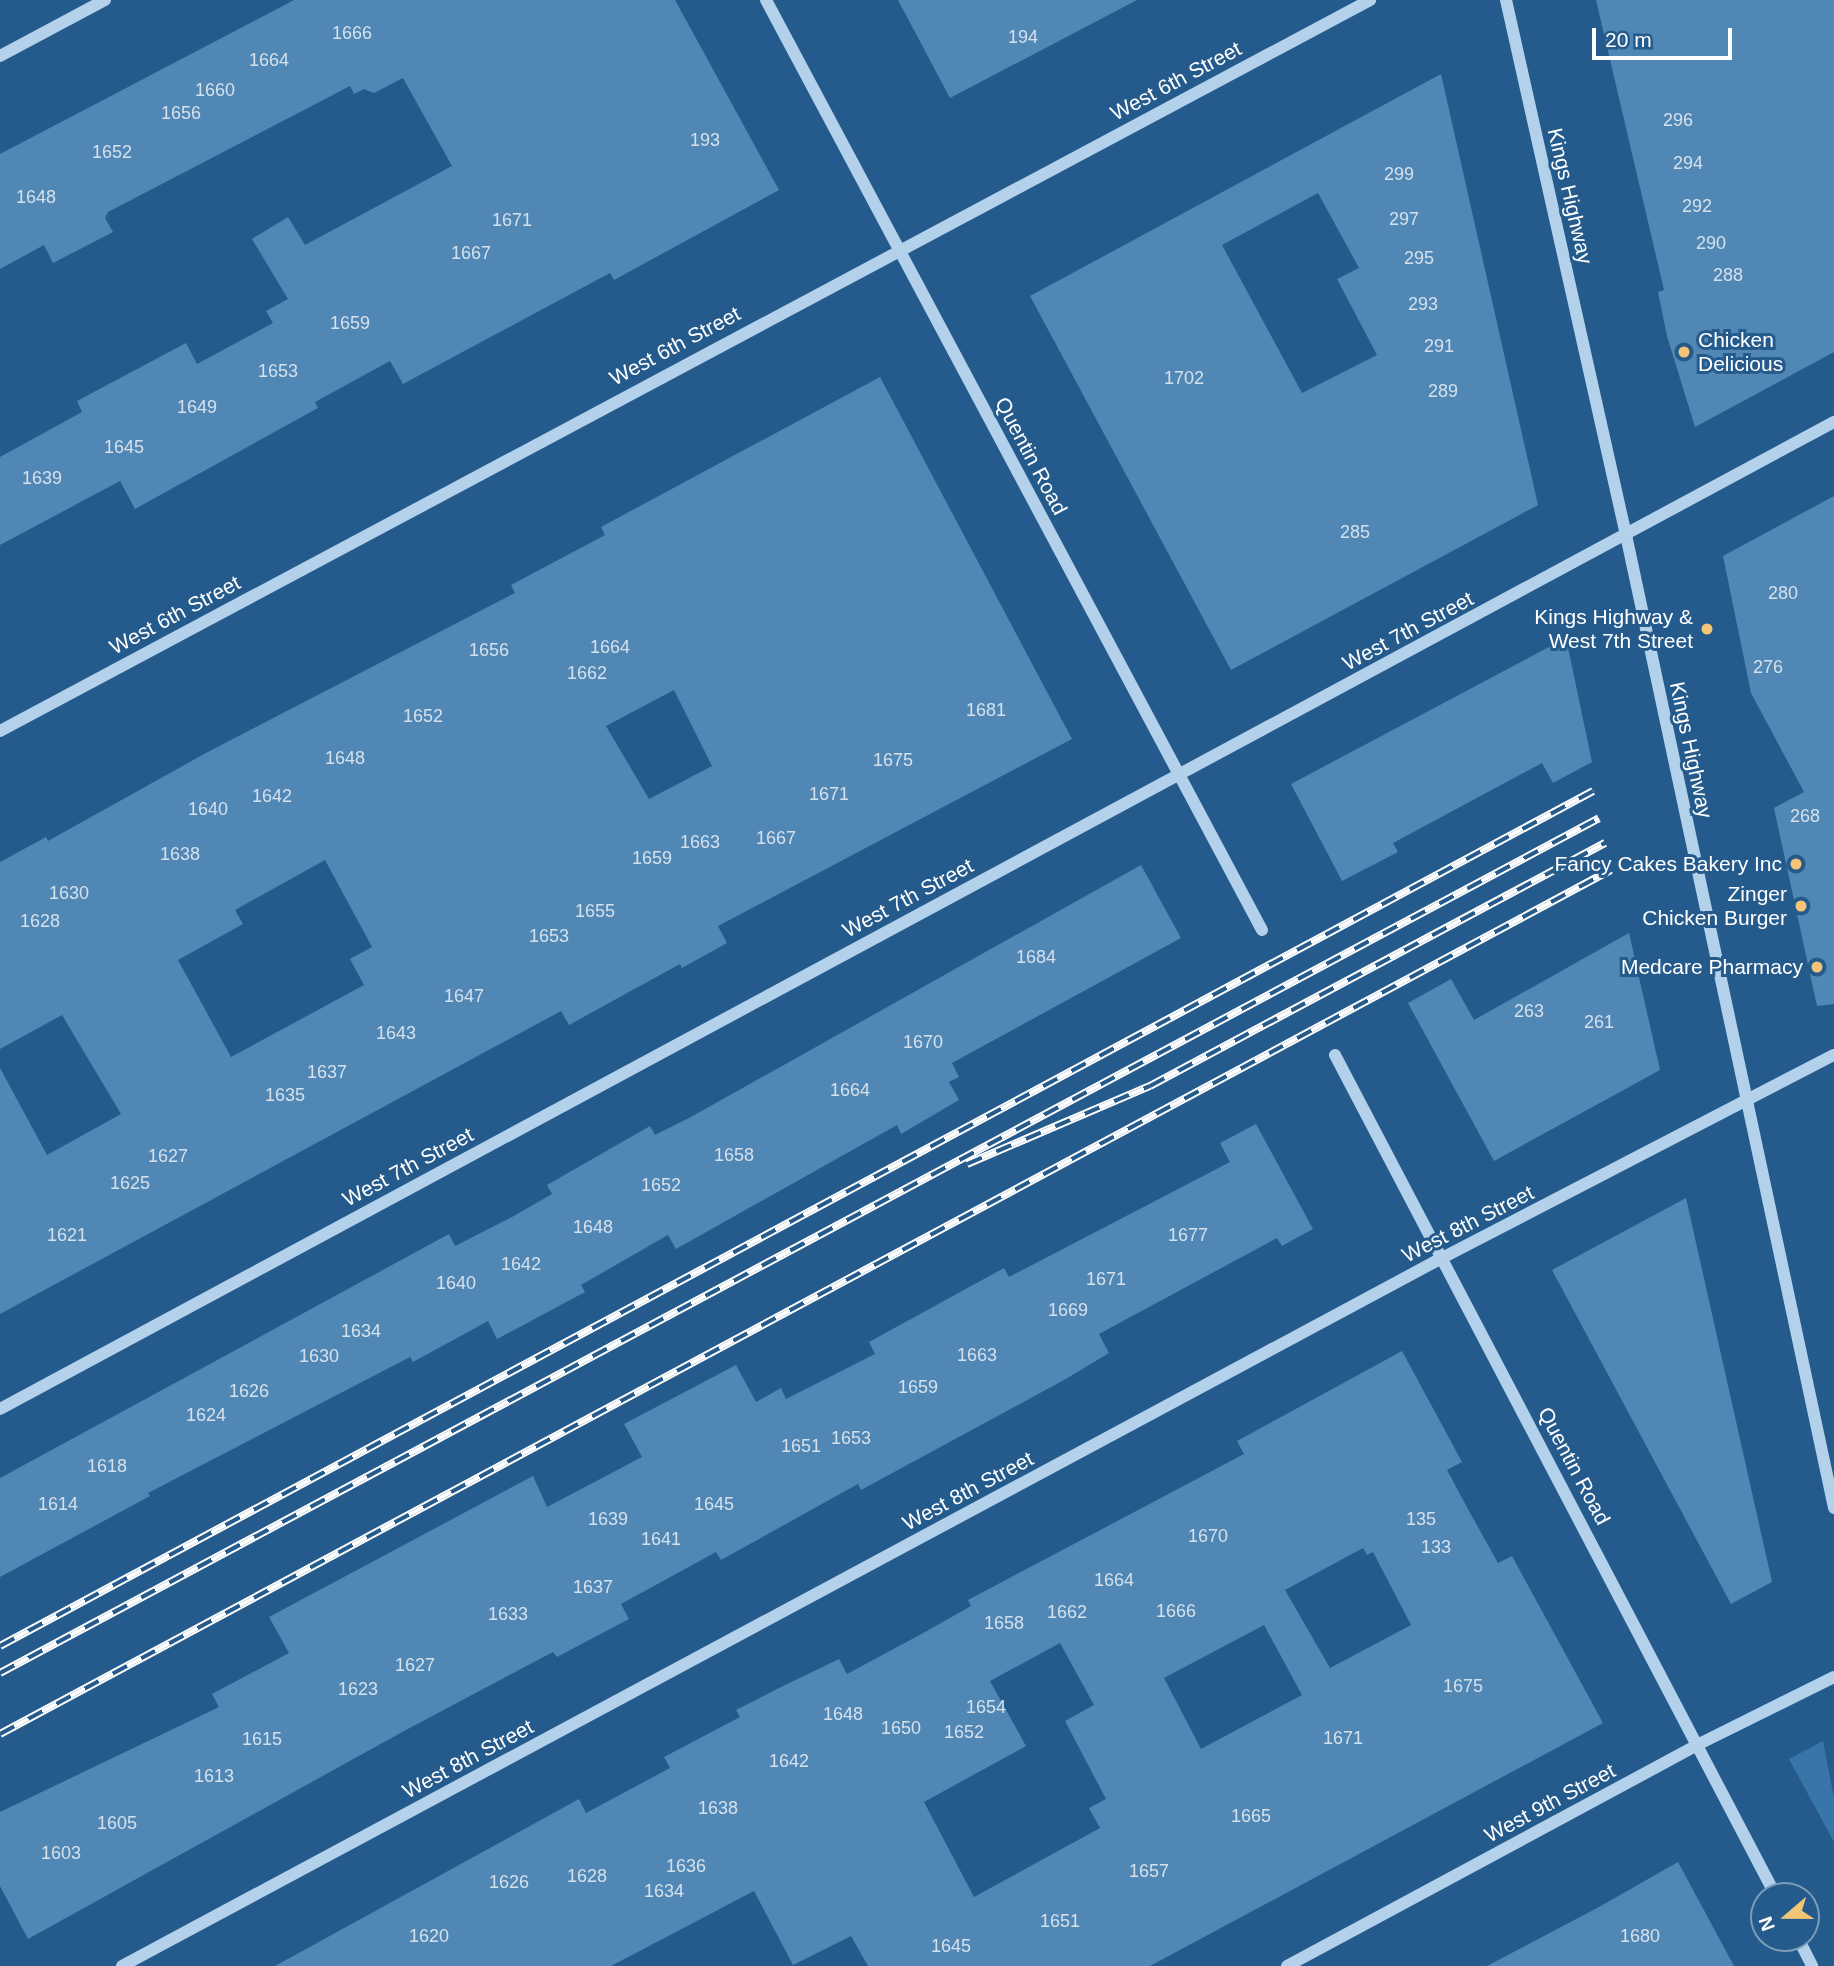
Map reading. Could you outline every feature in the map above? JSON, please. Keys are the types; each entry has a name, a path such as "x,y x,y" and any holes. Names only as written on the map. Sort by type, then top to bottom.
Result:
{"street":[{"path":"0,57 105,0"},
{"name":"Quentin Road","path":"766,0 1262,930"},
{"name":"West 6th Street","path":"0,731 899,248 1370,0"},
{"name":"Kings Highway","path":"1506,0 1626,535 1834,1508"},
{"name":"West 7th Street","path":"0,1409 1834,422"},
{"name":"Quentin Road","path":"1335,1055 1769,1882"},
{"name":"West 8th Street","path":"122,1966 1442,1258 1834,1055"},
{"name":"West 9th Street","path":"1287,1966 1697,1745 1834,1677"}],"shaded area":[{"path":"1823,1741 1834,1798 1834,1842 1789,1759"}],"building":[{"path":"294,0 675,0 779,190 614,280 610,273 403,384 390,361 315,402 318,408 135,509 120,481 0,545 0,457 82,412 77,401 186,343 197,364 273,323 266,311 288,299 252,239 288,217 305,245 452,166 403,78 374,93 364,89 354,94 350,86 108,212 105,218 113,232 53,263 44,245 0,269 0,154"},
{"path":"898,0 1137,0 950,98"},
{"path":"1596,0 1834,0 1834,352 1695,427 1667,336 1658,292 1664,290"},
{"path":"1441,74 1538,505 1231,670 1030,296","holes":["1318,193 1359,268 1337,279 1377,355 1302,393 1222,245"]},
{"path":"880,377 1072,739 718,926 727,943 682,968 680,964 569,1025 561,1011 0,1314 0,1068 47,1155 121,1114 62,1015 0,1049 0,862 46,837 48,841 204,754 515,593 511,585 605,535 601,527","holes":["674,690 712,766 649,799 606,726","325,860 372,947 350,959 364,985 231,1057 178,960 243,924 235,910"]},
{"path":"1834,496 1834,1004 1817,1006 1774,808 1804,792 1751,693 1723,556"},
{"path":"1566,638 1592,762 1553,783 1542,763 1393,843 1398,852 1342,881 1291,784"},
{"path":"1141,865 1181,938 952,1063 959,1077 949,1082 959,1100 901,1134 897,1125 676,1249 668,1235 581,1285 585,1292 497,1339 488,1321 413,1362 410,1357 148,1493 150,1496 0,1577 0,1478 449,1234 455,1246 512,1217 552,1194 547,1185 650,1126 655,1135 689,1118"},
{"path":"1629,933 1660,1070 1494,1161 1408,1003 1451,979 1474,1020"},
{"path":"1256,1124 1313,1229 1282,1246 1277,1238 1099,1334 1109,1353 1064,1380 861,1490 858,1484 721,1560 716,1552 621,1604 629,1619 557,1657 553,1652 404,1731 28,1939 0,1886 0,1812 219,1707 212,1694 289,1653 269,1617 533,1476 547,1507 642,1457 624,1424 736,1365 756,1402 781,1388 786,1399 875,1354 869,1342 1004,1268 1009,1277 1230,1162 1220,1143"},
{"path":"1686,1198 1772,1582 1731,1604 1552,1270"},
{"path":"1402,1351 1462,1462 1447,1470 1469,1511 1498,1563 1512,1556 1603,1723 1150,1966 868,1966 851,1936 793,1965 754,1891 611,1966 275,1966 579,1799 586,1813 670,1768 664,1757 740,1717 736,1710 839,1659 847,1674 927,1631 971,1606 968,1600 1244,1454 1237,1441","holes":["1363,1548 1367,1555 1373,1552 1411,1625 1330,1668 1285,1590","1264,1625 1302,1695 1201,1749 1164,1678","1060,1643 1094,1705 1065,1721 1106,1799 1089,1808 1100,1828 974,1897 924,1802 1026,1746 990,1681"]},
{"path":"1678,1862 1734,1966 1487,1966 1599,1907"}],"railway":[{"path":"0,1646 1593,791"},
{"path":"0,1673 1599,818"},
{"path":"967,1164 1150,1086 1605,843"},
{"path":"0,1734 1611,870"}],"place":[{"name":"Chicken Delicious","path":"1684,352"},
{"name":"Kings Highway & West 7th Street","path":"1707,629"},
{"name":"Fancy Cakes Bakery Inc","path":"1796,864"},
{"name":"Zinger Chicken Burger","path":"1801,906"},
{"name":"Medcare Pharmacy","path":"1817,967"}]}
